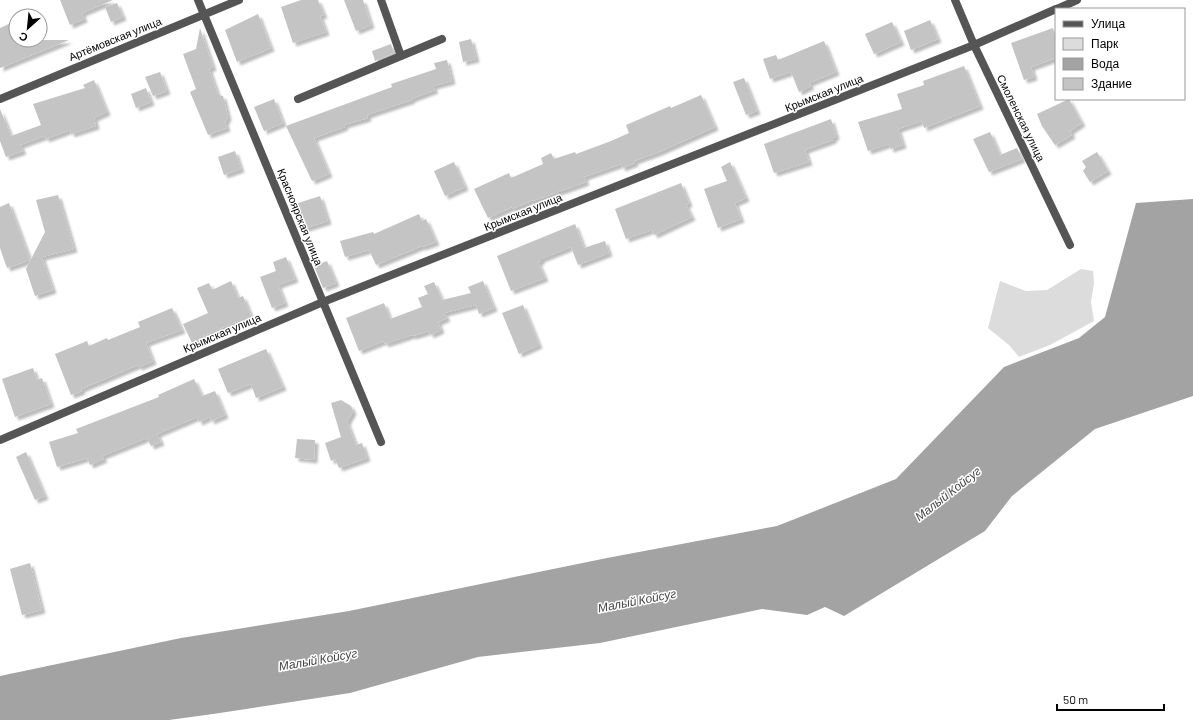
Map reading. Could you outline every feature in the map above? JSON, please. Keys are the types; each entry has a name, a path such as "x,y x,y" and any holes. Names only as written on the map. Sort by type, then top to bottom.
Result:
{"street":[{"name":"Красноярская улица","path":"198,0 381,442"},
{"name":"Артёмовская улица","path":"0,99 239,0"},
{"path":"381,0 401,56"},
{"name":"Смоленская улица","path":"956,0 974,46 1070,245"},
{"name":"Крымская улица","path":"1058,8 1077,0"},
{"name":"Крымская улица","path":"0,440 323,302 974,46 1055,9"},
{"path":"298,99 442,38"}],"green space":[{"path":"1081,269 1093,271 1094,283 1091,302 1094,321 1050,345 1019,357 1009,345 988,328 1000,281 1026,291 1047,290"}],"water":[{"name":"Малый Койсуг","path":"1193,199 1193,396 1095,429 1012,496 985,531 844,616 825,607 807,615 762,609 600,643 478,657 350,693 169,720 0,720 0,676 181,638 349,611 607,558 777,526 896,479 1004,367 1079,338 1105,317 1136,203"}],"building":[{"path":"60,0 113,0 82,13 84,19 70,25"},
{"path":"301,0 318,0 324,15 320,16 326,32 293,43 281,7"},
{"path":"344,0 363,0 371,25 356,31"},
{"path":"117,3 123,17 111,22 105,7"},
{"path":"258,14 271,48 237,62 225,30"},
{"path":"930,20 938,39 911,50 904,31"},
{"path":"892,22 901,42 874,54 865,34"},
{"path":"8,24 8,48 48,48 48,40 69,40 0,68 0,28"},
{"path":"200,28 213,67 209,69 218,95 223,96 228,117 225,122 227,128 208,135 190,92 196,89 183,54 196,49"},
{"path":"1053,28 1055,35 1055,58 1031,67 1034,77 1024,80 1011,43"},
{"path":"471,39 476,59 463,62 459,42"},
{"path":"824,41 836,72 809,83 811,86 799,92 791,72 770,79 763,59 776,55 778,60"},
{"path":"391,44 394,53 375,61 372,51"},
{"path":"447,60 452,81 433,86 435,90 411,99 412,100 367,115 368,118 344,125 345,127 314,138 329,174 312,181 286,126 392,87 391,84 436,69 434,63"},
{"path":"964,66 980,106 924,128 922,121 898,129 903,145 890,149 889,144 868,151 858,122 902,109 897,94 924,85 923,81"},
{"path":"160,72 167,91 153,96 145,77"},
{"path":"744,78 757,111 746,115 733,82"},
{"path":"94,80 107,112 94,118 96,126 71,134 70,130 46,139 45,136 20,145 23,151 6,157 0,141 0,109 11,136 41,125 33,104 85,88 83,85"},
{"path":"146,88 151,102 136,108 131,94"},
{"path":"701,95 715,127 659,152 634,161 635,163 622,168 621,164 584,177 586,182 533,200 512,209 512,207 488,218 474,189 509,173 511,178 543,164 541,158 551,153 554,159 575,152 576,154 611,141 629,133 626,125 670,106 671,108"},
{"path":"274,99 283,123 264,131 254,107"},
{"path":"1070,100 1082,123 1070,131 1072,135 1055,145 1042,126 1037,114"},
{"path":"831,119 836,136 833,140 805,150 809,162 774,173 764,144"},
{"path":"990,132 1000,155 1017,148 1022,159 989,172 973,139"},
{"path":"235,151 241,169 224,175 218,157"},
{"path":"1097,152 1108,171 1090,182 1083,171 1086,167 1082,161"},
{"path":"454,162 465,187 445,196 434,171"},
{"path":"730,162 746,198 735,203 741,219 718,228 704,189 727,181 721,167"},
{"path":"681,183 689,203 686,205 692,217 654,235 652,230 626,239 615,209"},
{"path":"58,195 74,249 42,257 53,290 35,296 26,269 45,232 36,200"},
{"path":"320,196 328,221 303,229 295,204"},
{"path":"9,203 30,260 7,268 0,248 0,207"},
{"path":"419,214 422,221 426,219 436,242 422,246 376,265 369,250 345,257 340,241 373,232 374,234"},
{"path":"575,224 584,248 605,241 609,253 578,265 571,247 541,259 541,261 538,262 545,278 511,291 497,256"},
{"path":"286,257 295,279 278,285 285,303 272,308 260,277 276,271 273,262"},
{"path":"327,261 336,283 323,288 314,266"},
{"path":"231,281 238,298 243,296 252,318 239,324 238,321 203,336 204,338 192,343 183,324 208,313 197,288 209,283 212,290"},
{"path":"483,281 494,308 479,314 476,305 444,313 447,318 438,322 441,330 430,335 429,331 385,344 384,341 359,351 346,318 384,303 390,319 422,307 418,298 428,294 424,286 434,282 442,300 471,293 468,287"},
{"path":"523,305 539,345 519,354 502,313"},
{"path":"172,308 182,330 146,343 153,361 139,367 138,365 81,389 82,391 71,395 55,354 87,341 89,346 107,338 108,340 140,327 138,322"},
{"path":"266,349 283,387 256,398 251,384 228,393 218,369"},
{"path":"33,368 37,380 42,378 51,404 15,417 2,379"},
{"path":"194,379 202,396 215,391 225,415 211,421 210,417 199,422 197,417 157,434 161,442 151,446 147,438 102,456 104,459 90,465 87,458 57,467 49,442 78,433 76,429 159,397 158,395"},
{"path":"341,400 351,406 353,411 347,422 356,445 362,443 367,458 339,468 335,459 331,461 325,443 341,437 331,403"},
{"path":"297,439 315,440 314,460 295,458"},
{"path":"26,452 45,496 35,500 16,457"},
{"path":"30,563 42,610 22,615 10,569"}]}
